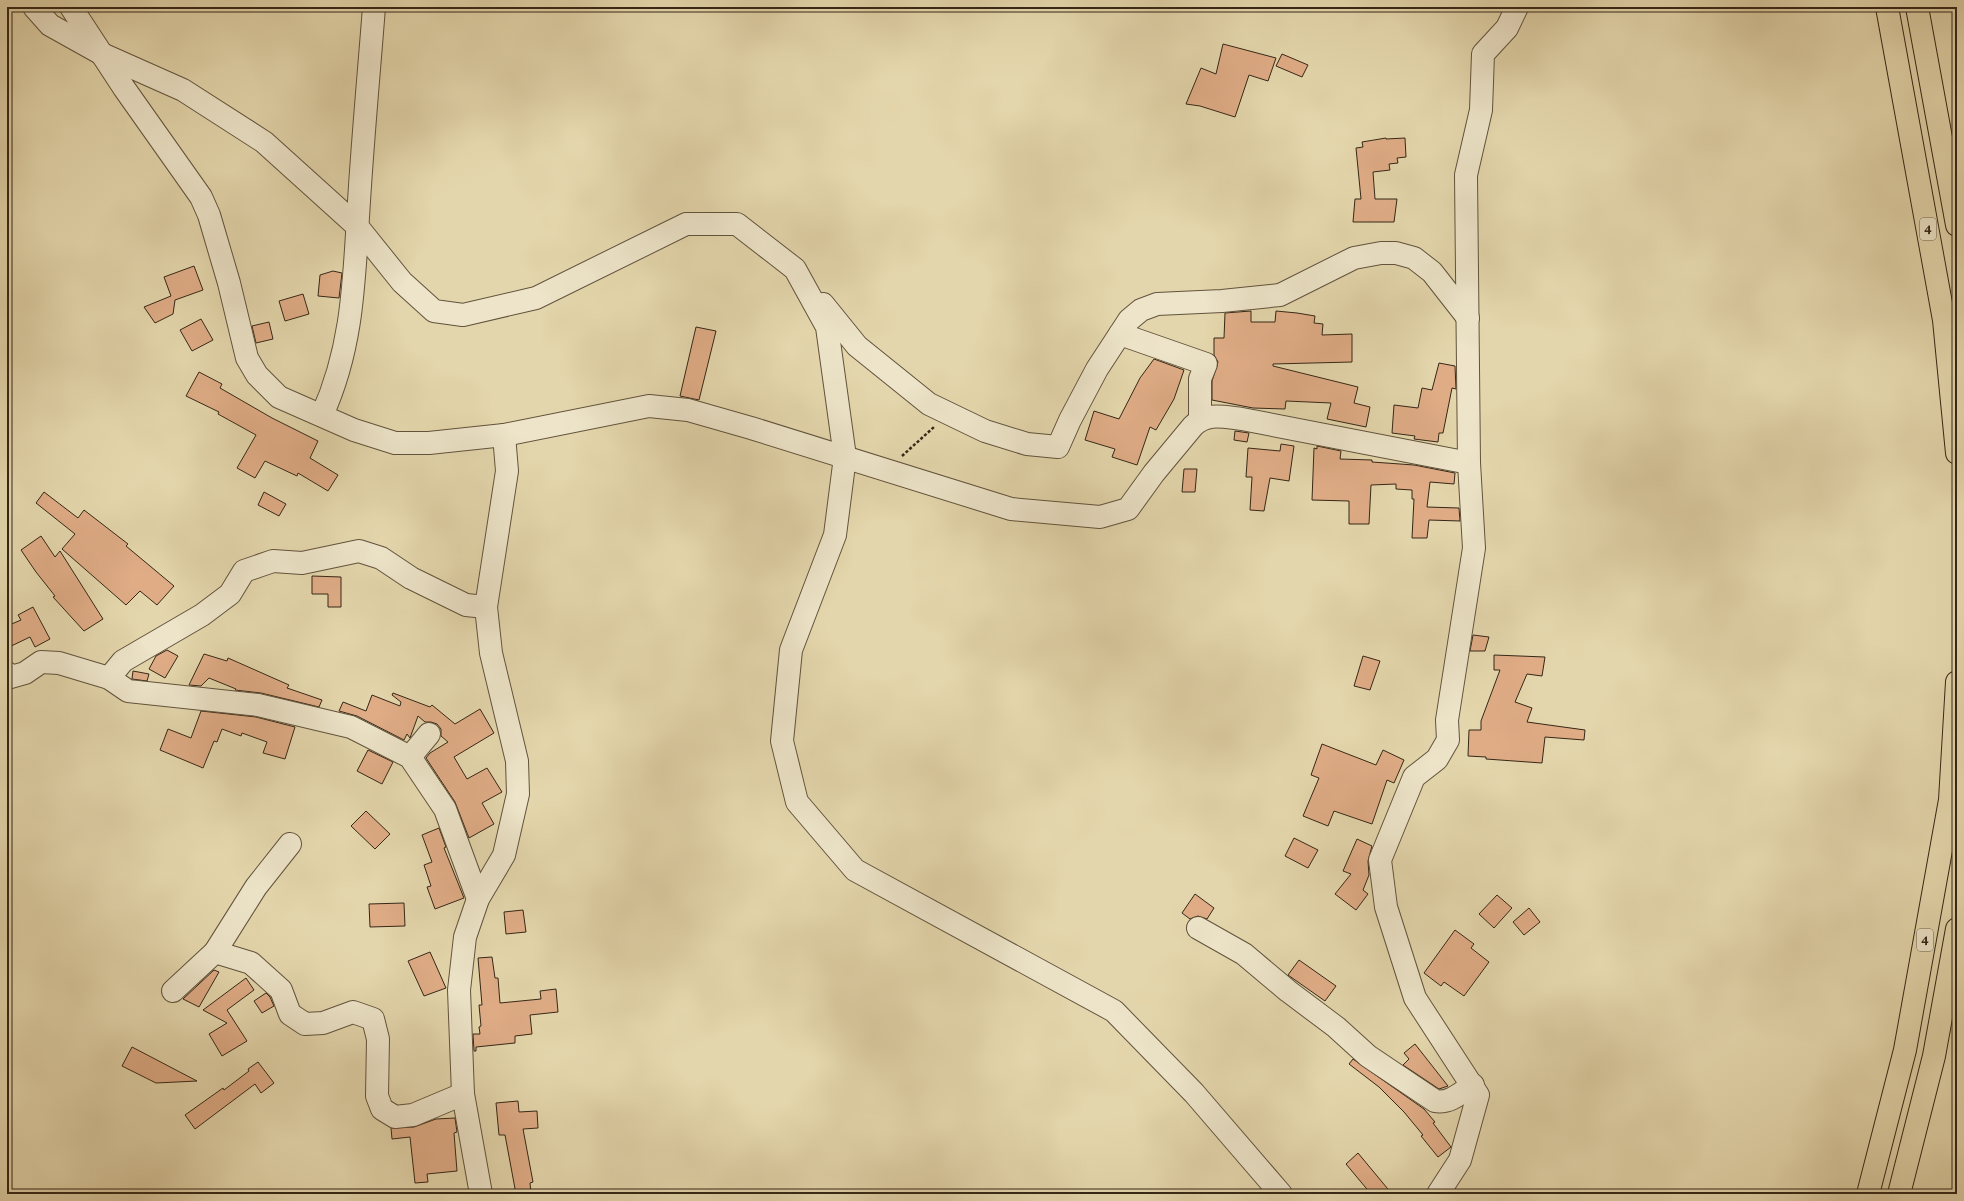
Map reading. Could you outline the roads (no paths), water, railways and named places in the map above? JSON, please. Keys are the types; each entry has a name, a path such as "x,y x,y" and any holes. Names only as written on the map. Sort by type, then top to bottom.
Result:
{"highway":[{"name":"4","path":"1887,7 1944,320 1957,452"},
{"name":"4","path":"1917,7 1957,225"},
{"name":"4","path":"1868,1194 1905,1050 1950,800 1957,682"},
{"name":"4","path":"1899,1194 1934,1056 1957,929"}],"street":[{"path":"34,7 50,25 102,54 182,90 264,142 357,226 402,282 434,311 463,315 536,298 686,224 737,224 795,269 857,346 929,404 985,431 1027,444 1058,447 1070,420 1094,375 1129,320 1141,310 1157,304 1222,301 1280,295 1354,258 1381,253 1396,253 1414,258 1432,272 1468,318"},
{"path":"71,7 124,88 201,196 209,215 229,283 247,358 257,375 279,397 354,430 395,443 429,443 504,435 649,406 688,410 751,428 1010,509 1100,517 1128,509 1154,473 1200,420 1208,416 1242,419 1469,463"},
{"path":"322,415 334,388 341,365 352,310 374,7"},
{"path":"1438,1194 1460,1160 1478,1095 1415,998 1386,907 1380,860 1414,777 1437,759 1448,740 1447,720 1474,548 1469,463 1466,175 1482,110 1483,54 1507,28 1517,7"},
{"path":"795,269 827,327 845,457 835,535 791,650 782,741 797,802 856,870 1114,1011 1194,1093 1281,1194"},
{"path":"1120,334 1206,364 1200,379 1200,420"},
{"path":"481,1194 463,1094 459,990 465,937 478,899 504,855 518,794 517,761 491,653 486,607 507,471 504,435"},
{"path":"109,678 123,661 202,615 230,594 244,571 273,561 302,563 359,551 381,558 411,578 466,605 486,607"},
{"path":"7,673 11,678 25,673 41,662 60,663 109,678 128,691 258,705 351,727 410,757 445,809 478,899"},
{"path":"410,757 429,734"},
{"path":"173,991 215,952 256,887 290,844"},
{"path":"1198,928 1244,954 1336,1027 1368,1056 1435,1101 1442,1102 1450,1099 1472,1086"},
{"path":"215,952 251,963 281,990 290,1014 304,1024 323,1023 353,1012 373,1019 378,1039 377,1096 382,1109 395,1118 413,1115 463,1094"}]}
